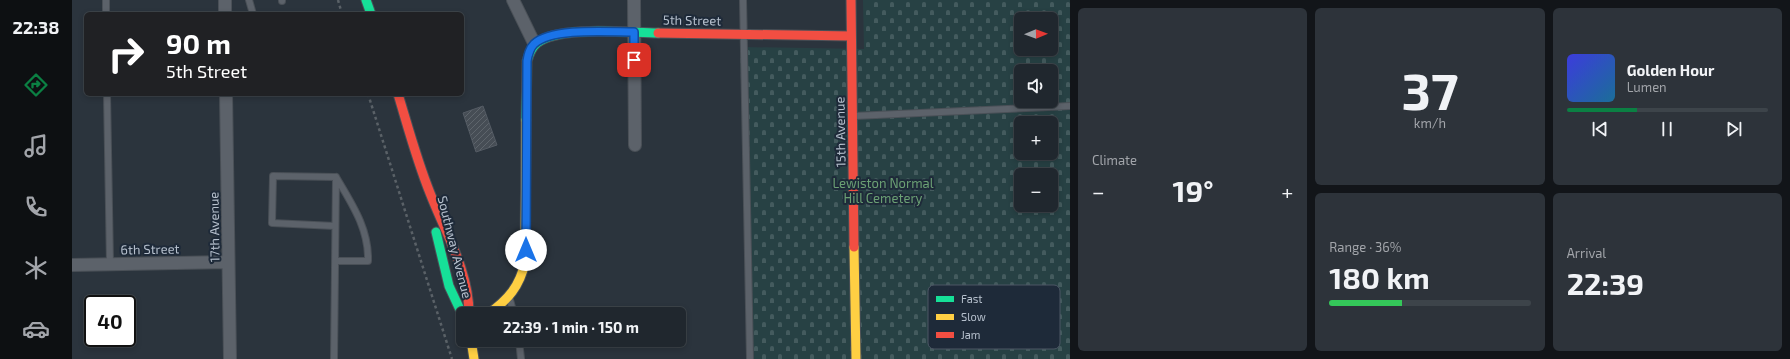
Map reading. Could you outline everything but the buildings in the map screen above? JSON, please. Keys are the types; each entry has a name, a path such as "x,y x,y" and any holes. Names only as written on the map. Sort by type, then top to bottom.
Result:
{"street":[{"path":"225,0 225,12"},
{"path":"366,0 370,12"},
{"path":"498,307 509,299 518,288 525,262 527,61 529,50 534,43 513,0"},
{"path":"634,0 636,145"},
{"name":"15th Avenue","path":"850,0 856,359"},
{"name":"5th Street","path":"534,43 555,35 569,32 851,36"},
{"name":"17th Avenue","path":"226,96 230,359"},
{"name":"Southway Avenue","path":"399,96 426,182 463,275 470,307"},
{"name":"Southway Avenue","path":"426,182 442,259 458,307"},
{"name":"6th Street","path":"72,265 228,262"},
{"path":"472,347 474,359"}],"lane":[{"path":"106,0 106,12"},
{"path":"249,0 252,12"},
{"path":"743,0 750,359"},
{"path":"107,96 110,264"},
{"path":"852,116 1070,106"},
{"path":"335,226 272,223 273,176 336,177"},
{"path":"334,359 336,177"},
{"path":"335,261 368,261 368,250 365,234 356,210 336,177"},
{"path":"509,299 512,307"},
{"path":"520,347 521,359"}],"path":[{"path":"338,0 341,12"},
{"path":"369,96 452,359"}],"green space":[{"name":"Lewiston Normal Hill Cemetery","path":"863,0 1070,0 1070,359 749,359 740,47 864,49"}],"traffic: fast":[{"path":"366,0 370,12"},
{"path":"526,120 527,61 531,51 537,43 548,37 578,32 613,31 658,33"},
{"path":"436,232 449,286 459,307"}],"traffic: slow":[{"path":"497,307 512,292 520,278 525,262 526,120"},
{"path":"854,247 856,359"},
{"path":"472,347 474,359"}],"traffic: jam":[{"path":"851,0 854,247"},
{"path":"658,33 851,36"},
{"path":"399,96 425,181 461,267 469,307"}],"route":[{"path":"526,250 527,61 529,50 534,43 555,35 569,32 634,32 634,60"}]}
